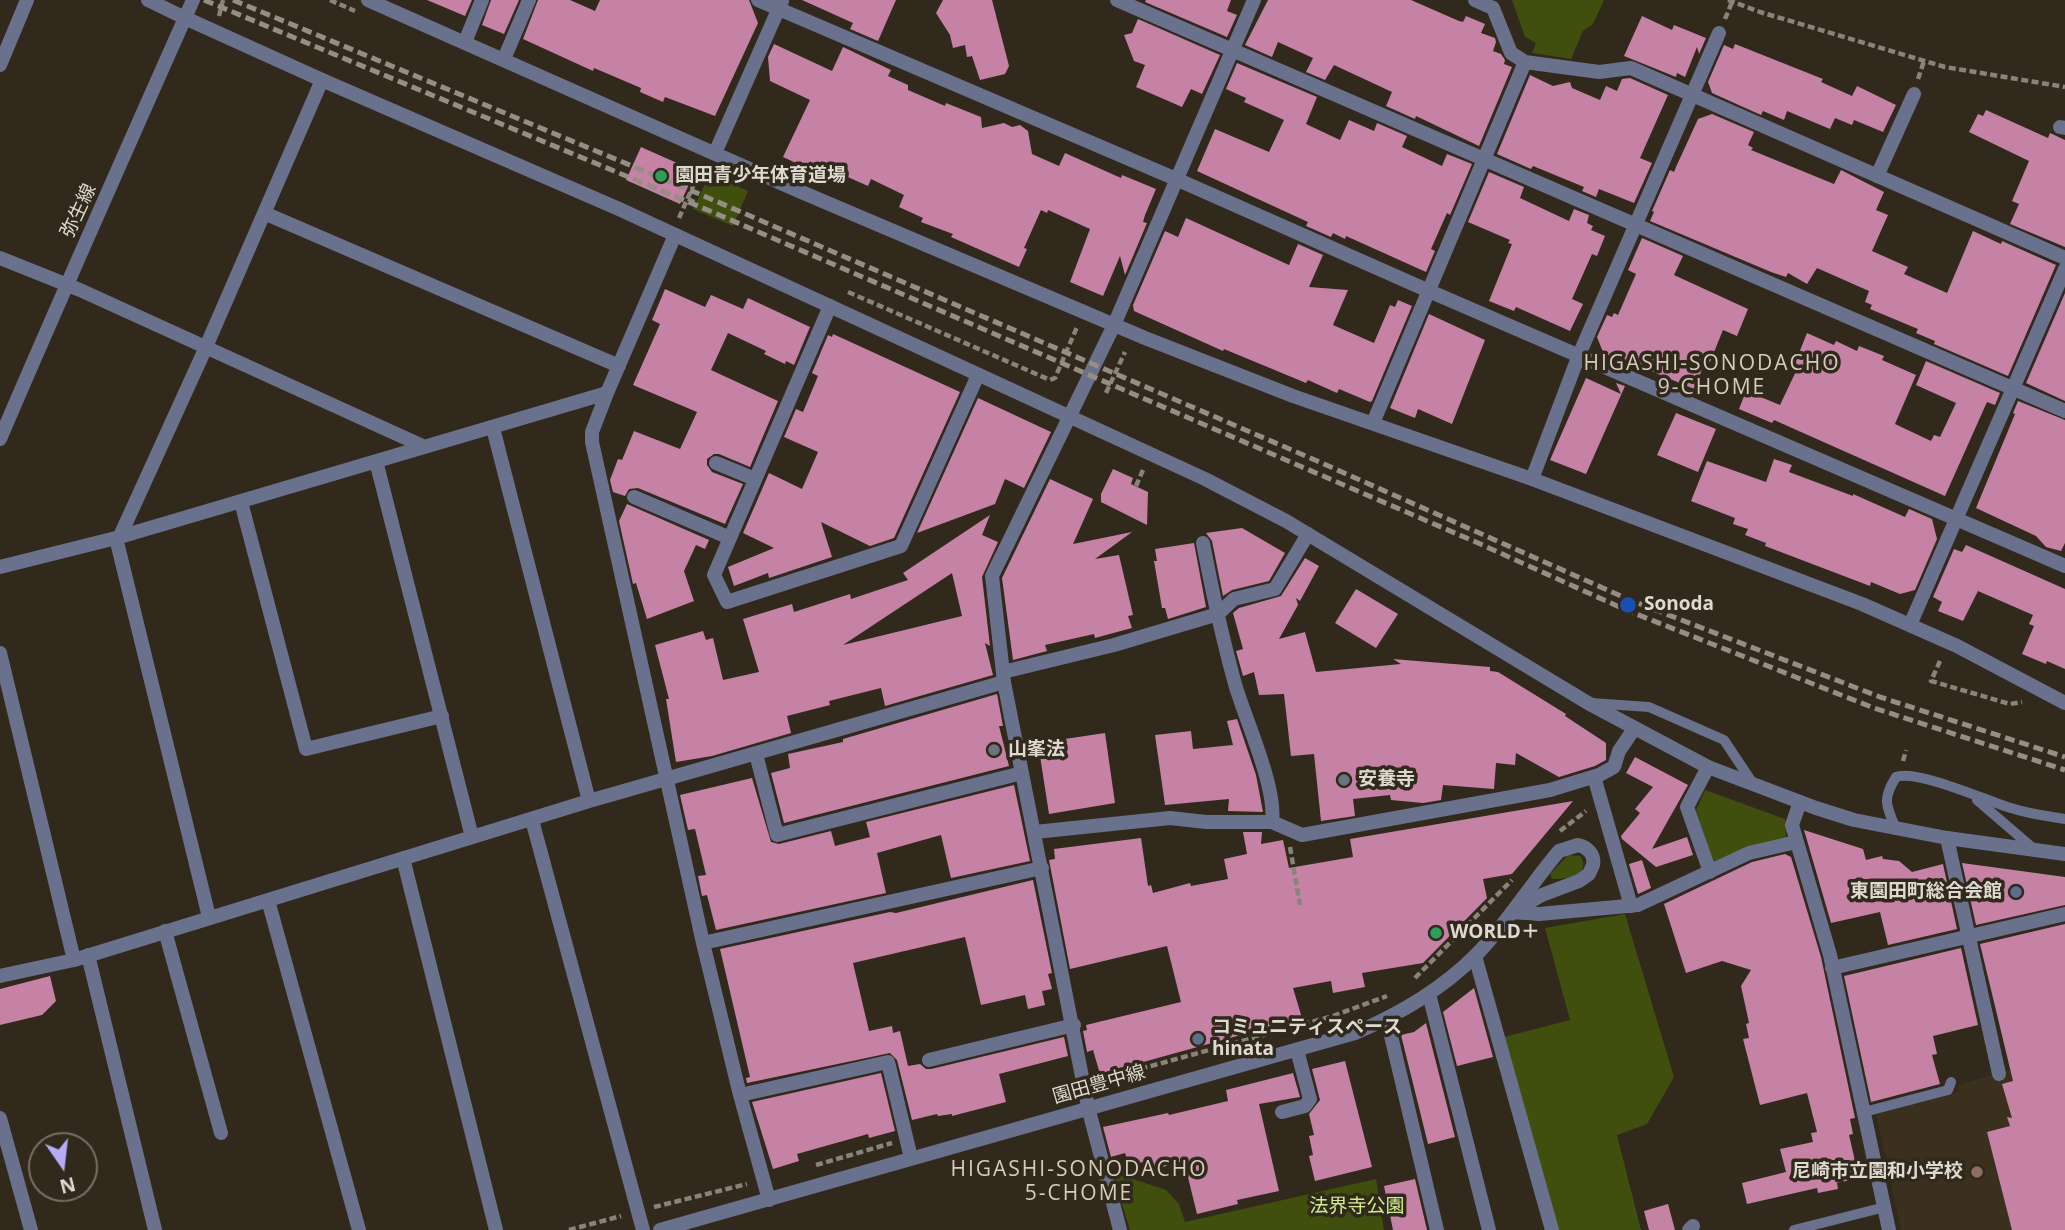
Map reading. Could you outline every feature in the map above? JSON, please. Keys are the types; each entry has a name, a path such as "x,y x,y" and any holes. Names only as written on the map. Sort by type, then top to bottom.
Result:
{"street":[{"path":"0,65 27,0"},
{"path":"148,0 322,80 675,235 1205,480 1307,534 1588,703 1708,767 1854,820 1947,838 2065,854"},
{"name":"弥生線","path":"0,439 193,0"},
{"path":"368,0 799,191 1114,325 1242,377 1532,479 1862,604 1992,663 2065,703"},
{"path":"465,42 482,0"},
{"path":"504,59 529,0"},
{"path":"758,0 780,4 1429,291 2065,566"},
{"path":"1117,0 2065,411"},
{"path":"1120,1230 1088,1107 1074,1025 1022,773 1004,677 992,576 1114,325 1254,0"},
{"path":"1475,0 1493,8 1511,53 1525,62 1599,72 1631,68 2065,258"},
{"path":"715,153 780,4"},
{"path":"1532,479 1578,355 1719,33"},
{"path":"1373,424 1525,62"},
{"path":"209,917 118,537 322,80"},
{"path":"1877,176 1914,94"},
{"path":"264,213 619,366"},
{"path":"675,235 607,393 592,432 592,442 703,943 769,1200"},
{"path":"0,258 66,284 425,447"},
{"path":"1910,625 2065,269"},
{"path":"830,306 714,575 727,603 901,546 978,375"},
{"path":"0,566 118,537 241,502 607,393"},
{"path":"493,428 589,801"},
{"path":"376,461 472,837"},
{"path":"716,463 755,479"},
{"path":"634,498 730,538"},
{"path":"241,502 306,750 443,716"},
{"path":"0,976 81,958 589,801 756,754 1218,614 1234,599 1275,589 1307,534"},
{"path":"1203,543 1236,685 1263,767 1274,812 1272,822"},
{"path":"0,653 155,1230"},
{"path":"1035,832 1170,818 1206,822 1272,822 1302,835 1550,790 1599,775 1614,767 1619,751 1634,729"},
{"path":"756,754 777,835 1022,773"},
{"path":"1708,767 1687,807 1710,872"},
{"path":"1599,775 1595,780 1631,906"},
{"path":"1800,802 1792,825 1832,968 1889,1230"},
{"path":"532,820 643,1230"},
{"path":"1947,838 1999,1074"},
{"path":"1512,912 1539,914 1631,906 1657,898 1749,853 1796,842"},
{"name":"園田豊中線","path":"660,1230 1355,1033 1387,1019 1429,993 1475,956 1559,851 1577,845 1591,854 1593,865 1586,877 1542,895 1512,912"},
{"path":"403,858 496,1230"},
{"path":"703,943 1041,868"},
{"path":"268,900 359,1230"},
{"path":"1832,968 2065,914"},
{"path":"165,931 221,1133"},
{"path":"1475,956 1552,1230"},
{"path":"1429,993 1489,1230"},
{"path":"1387,1019 1437,1230"},
{"path":"929,1060 1074,1025"},
{"path":"1282,1112 1305,1106 1310,1099 1297,1050"},
{"path":"740,1095 888,1062 911,1158"},
{"path":"0,1118 31,1230"}],"lane":[{"path":"1588,703 1648,707 1724,740 1754,785"},
{"path":"1896,829 1889,813 1886,794 1900,775 1929,780 2013,809 2065,819"},
{"path":"1973,796 2034,850"},
{"path":"1864,1112 1948,1090 1951,1082"},
{"path":"1794,1230 1885,1208"}],"path":[{"path":"1728,0 1945,67 2065,87"},
{"path":"679,218 703,164"},
{"path":"698,175 707,179"},
{"path":"688,199 696,203"},
{"path":"1055,378 1076,333"},
{"path":"1106,393 1125,352"},
{"path":"1136,486 1143,470"},
{"path":"1940,661 1931,681 2010,704 2026,701"},
{"path":"1903,762 1906,750"},
{"path":"1552,837 1601,799"},
{"path":"1287,829 1300,905"},
{"path":"1411,982 1516,875"},
{"path":"1096,1080 1108,1079 1344,1013 1396,990"},
{"path":"815,1165 906,1139"},
{"path":"569,1230 764,1180"}],"shaded area":[{"name":"尼崎市立園和小学校","path":"2065,1054 2065,1230 1901,1230 1876,1114 1959,1092 1958,1085"}],"green space":[{"path":"1512,0 1604,0 1593,24 1583,31 1571,59 1532,53 1536,43 1525,37"},
{"path":"710,174 748,191 733,226 693,209"},
{"path":"1705,790 1785,819 1786,839 1713,863 1696,810"},
{"path":"1568,855 1580,856 1583,862 1581,871 1570,877 1552,879 1550,874"},
{"path":"1625,914 1674,1077 1647,1124 1617,1135 1641,1230 1558,1230 1504,1037 1570,1020 1545,928"},
{"name":"法界寺公園","path":"1112,1172 1166,1190 1179,1204 1185,1222 1376,1179 1384,1230 1130,1230"}],"building":[{"path":"427,0 472,0 465,16"},
{"path":"491,0 519,0 504,34 482,25"},
{"path":"538,0 570,0 595,11 600,0 749,0 758,23 715,116 665,97 663,102 640,92 641,88 594,68 593,71 523,39"},
{"path":"802,0 896,0 878,41 850,29 853,23"},
{"path":"943,0 992,0 1009,66 1005,74 980,80 972,56 967,57 965,45 953,48 950,35 936,13"},
{"path":"1231,0 1227,11 1237,15 1227,37 1145,2"},
{"path":"1268,0 1411,0 1459,21 1463,22 1466,16 1485,24 1481,33 1495,38 1493,51 1501,54 1505,60 1504,64 1512,67 1479,146 1416,116 1415,119 1386,106 1392,92 1334,65 1325,80 1306,72 1313,58 1278,42 1272,57 1245,45"},
{"path":"1642,16 1672,30 1674,25 1706,38 1699,54 1697,47 1685,77 1677,73 1676,77 1624,56"},
{"path":"1138,19 1220,55 1202,94 1191,89 1182,107 1136,87 1145,65 1134,61 1124,35 1132,33"},
{"path":"774,44 832,71 843,47 891,70 888,76 908,85 908,90 945,106 946,103 981,117 982,128 1004,123 1012,127 1020,125 1028,131 1032,154 1059,166 1065,153 1121,178 1122,175 1156,189 1143,222 1147,223 1125,275 1120,256 1103,296 1070,282 1090,229 1048,210 1047,213 1041,210 1024,248 1027,249 1019,267 951,237 953,234 921,222 923,218 899,207 904,195 871,179 868,186 834,171 830,179 783,157 810,100 770,81 768,57"},
{"path":"1735,44 1823,79 1821,82 1852,96 1857,86 1896,105 1883,132 1854,120 1852,125 1835,118 1830,129 1787,111 1784,120 1763,111 1761,115 1712,93 1708,82 1724,45 1733,49"},
{"path":"1237,63 1317,97 1306,124 1340,140 1349,120 1374,131 1377,123 1407,136 1402,147 1442,166 1447,154 1472,164 1450,215 1447,213 1431,249 1435,251 1426,272 1346,236 1345,239 1333,233 1331,237 1306,226 1308,222 1197,171 1215,129 1269,152 1284,120 1244,102 1246,98 1226,89"},
{"path":"1530,75 1553,86 1570,82 1572,88 1600,100 1606,86 1617,91 1622,79 1630,78 1668,95 1640,158 1652,163 1634,203 1599,189 1596,197 1582,191 1584,187 1497,154"},
{"path":"1986,110 2048,138 2050,133 2065,140 2065,247 2010,224 2019,204 2012,201 2029,161 1969,132 1978,114 1983,116"},
{"path":"1712,114 1754,132 1748,145 1753,148 1751,150 1834,184 1841,170 1884,192 1876,210 1888,215 1872,251 1908,267 1904,274 1947,293 1973,231 2056,265 2008,376 1934,344 1935,341 1916,333 1918,329 1870,309 1872,305 1865,302 1869,291 1817,268 1807,284 1788,273 1786,277 1771,272 1650,221 1670,170 1674,172 1698,119"},
{"name":"園田青少年体育道場","path":"641,147 695,171 680,204 626,180"},
{"path":"1489,172 1524,187 1520,198 1569,221 1574,209 1589,215 1587,223 1593,226 1591,230 1605,236 1597,256 1592,254 1572,299 1583,304 1570,331 1516,307 1514,311 1489,301 1512,244 1508,243 1510,240 1468,222"},
{"path":"1186,218 1289,265 1298,244 1323,255 1309,287 1348,290 1333,325 1374,343 1390,305 1395,307 1398,300 1412,306 1372,401 1339,389 1337,393 1308,380 1306,383 1224,349 1223,351 1134,311 1133,305 1165,231 1178,237"},
{"path":"1642,238 1683,256 1674,275 1748,309 1737,336 1723,330 1710,362 1706,360 1694,389 1634,364 1632,368 1605,357 1597,337 1607,315 1618,315 1636,274 1628,270"},
{"path":"665,289 705,307 711,295 743,309 748,298 810,327 794,365 786,361 785,364 764,354 766,351 728,333 711,370 778,401 750,467 719,454 707,459 707,465 712,472 743,484 725,524 638,488 629,489 625,496 613,492 610,480 634,431 680,449 697,412 633,385 660,324 652,320"},
{"path":"2065,293 2065,401 2026,383"},
{"path":"1429,314 1485,340 1452,424 1418,409 1415,418 1390,408"},
{"path":"1807,333 1834,345 1836,341 1857,351 1859,346 1884,356 1882,360 1916,375 1895,424 1931,441 1934,435 1940,437 1956,403 1916,385 1926,361 2000,393 1995,405 1987,402 1945,496 1774,420 1772,423 1739,409 1746,391 1780,405 1799,365 1795,363"},
{"path":"833,334 960,392 894,538 870,546 821,522 832,557 769,578 768,573 734,586 728,567 774,548 743,533 769,473 802,489 818,452 784,437 796,409 803,412 818,376 812,373 828,335 832,337"},
{"path":"1586,378 1621,394 1616,383 1625,386 1586,474 1550,460"},
{"path":"978,398 1051,432 1024,488 1005,479 995,504 917,533"},
{"path":"2018,401 2065,420 2065,543 2061,551 2046,547 2036,536 1976,508"},
{"path":"1676,413 1716,429 1698,472 1657,455"},
{"path":"1774,459 1792,465 1789,472 1853,494 1905,517 1909,509 1932,519 1937,539 1915,590 1900,594 1871,582 1870,586 1765,546 1766,543 1745,535 1748,529 1733,524 1735,518 1691,501 1707,461 1766,482"},
{"path":"1113,469 1133,478 1131,484 1148,492 1147,525 1101,502 1101,494"},
{"path":"1050,479 1093,499 1073,544 1132,532 1095,559 1119,555 1133,615 1128,616 1132,628 1095,638 1094,634 1045,645 1047,651 1013,660 1002,578"},
{"path":"627,504 709,540 705,549 696,545 684,571 694,601 647,619 636,583 633,584 619,521"},
{"path":"990,515 982,535 998,542 982,577 990,646 985,643 993,675 885,706 881,688 829,701 830,705 787,716 791,733 712,756 676,762 666,699 669,699 655,645 703,631 706,640 713,638 723,680 759,672 743,619 792,604 794,612 850,594 851,599 908,580 903,573","holes":["952,573 962,616 843,645"]},
{"path":"1242,528 1285,553 1269,581 1232,590 1223,596 1212,541 1206,533"},
{"path":"1194,543 1206,607 1168,619 1165,608 1162,608 1154,561 1157,561 1155,549"},
{"path":"1966,545 2065,589 2065,669 2022,654 2034,626 2029,624 2033,615 1978,591 1963,621 1938,611 1942,602 1933,597 1954,549 1962,552"},
{"path":"1305,558 1319,566 1300,601 1296,598 1298,605 1279,639 1305,632 1316,672 1401,664 1393,659 1490,667 1490,671 1498,672 1566,714 1565,716 1606,743 1606,760 1559,777 1516,753 1515,765 1496,763 1494,789 1443,785 1441,800 1423,803 1391,800 1390,795 1353,799 1355,816 1321,821 1314,754 1291,756 1284,694 1259,695 1254,672 1243,676 1236,651 1243,649 1233,613 1239,608 1281,596"},
{"path":"1356,589 1398,614 1376,648 1335,623"},
{"path":"997,694 1003,726 999,726 1009,766 784,823 771,773 790,768 788,754 843,742 843,739"},
{"path":"1237,719 1256,775 1263,812 1228,811 1229,799 1165,805 1155,735 1191,731 1193,749 1233,745 1227,721"},
{"path":"1105,733 1115,803 1049,814 1038,743"},
{"path":"1635,757 1688,785 1652,849 1687,837 1693,855 1656,867 1622,839 1621,836 1640,813 1635,809 1653,787 1626,773"},
{"path":"752,778 771,842 779,844 831,831 835,846 870,837 866,822 1014,785 1030,861 951,878 941,835 877,853 886,893 716,930 707,895 702,896 698,876 706,875 695,829 688,830 680,795"},
{"path":"1573,801 1512,874 1483,879 1487,898 1423,963 1362,973 1365,987 1333,993 1331,981 1293,988 1302,1018 1100,1074 1093,1050 1087,1052 1083,1031 1087,1030 1086,1025 1181,1002 1167,946 1070,969 1049,860 1055,859 1054,849 1141,838 1148,886 1151,885 1153,893 1190,883 1191,886 1228,879 1224,859 1247,854 1243,832 1262,832 1261,844 1283,840 1289,868 1353,857 1350,839"},
{"path":"1804,830 1863,849 1866,860 1882,856 1883,859 1899,861 1912,872 1943,864 1957,929 1888,945 1880,912 1831,923"},
{"path":"1785,854 1791,857 1821,957 1855,1118 1850,1119 1853,1134 1849,1135 1859,1178 1837,1183 1838,1189 1818,1193 1817,1188 1747,1204 1742,1183 1786,1172 1780,1149 1813,1142 1811,1133 1817,1132 1807,1093 1760,1105 1743,1039 1749,1038 1746,1024 1749,1023 1741,986 1751,970 1722,961 1686,973 1664,904 1752,862"},
{"path":"1642,860 1651,888 1638,894 1629,864"},
{"name":"東園田町総合会館","path":"1962,863 2065,877 2065,905 1976,925"},
{"path":"1033,880 1052,973 1048,974 1052,989 1042,991 1045,1005 1028,1009 1025,995 981,1005 965,937 853,963 869,1031 892,1026 893,1033 900,1031 908,1066 920,1064 931,1069 1064,1037 1068,1056 999,1074 1006,1102 952,1116 937,1114 912,1120 897,1060 890,1053 747,1083 746,1078 750,1077 720,949 890,912 896,913"},
{"path":"2065,924 2065,1230 2012,1230 1987,1132 2010,1126 2007,1117 2012,1118 2002,1084 2013,1081 1980,944"},
{"path":"1961,948 1978,1025 1933,1036 1937,1054 1932,1055 1940,1084 1871,1102 1844,976"},
{"path":"50,976 56,1001 42,1015 0,1025 0,989"},
{"path":"1474,988 1493,1057 1457,1066 1443,1012"},
{"path":"1426,1023 1455,1137 1428,1144 1401,1035 1414,1032"},
{"path":"1345,1061 1372,1167 1315,1181 1309,1156 1313,1155 1309,1136 1314,1135 1309,1114 1320,1100 1312,1069"},
{"path":"881,1073 895,1131 869,1138 868,1134 797,1154 799,1161 773,1169 752,1102"},
{"path":"1293,1073 1300,1097 1259,1104 1279,1191 1237,1200 1238,1204 1197,1214 1184,1161 1152,1170 1149,1161 1129,1165 1125,1153 1111,1157 1103,1127 1228,1101 1226,1090"},
{"path":"1415,1179 1427,1230 1393,1230 1384,1186"},
{"path":"1668,1204 1675,1230 1649,1230 1644,1211"}],"railway":[{"path":"204,0 710,211 1478,543 1626,610 1874,708 2065,770"},
{"path":"233,0 697,193 1315,460 1630,600 1880,697 2065,757"}],"place":[{"name":"園田青少年体育道場","path":"661,176"},
{"name":"Sonoda","path":"1628,605"},
{"name":"山峯法","path":"994,750"},
{"name":"安養寺","path":"1344,780"},
{"name":"東園田町総合会館","path":"2016,892"},
{"name":"WORLD＋","path":"1436,933"},
{"name":"コミュニティスペース hinata","path":"1198,1039"},
{"name":"尼崎市立園和小学校","path":"1977,1172"}],"district":[{"name":"HIGASHI-SONODACHO 9-CHOME","path":"1712,376"},
{"name":"HIGASHI-SONODACHO 5-CHOME","path":"1079,1182"}]}
